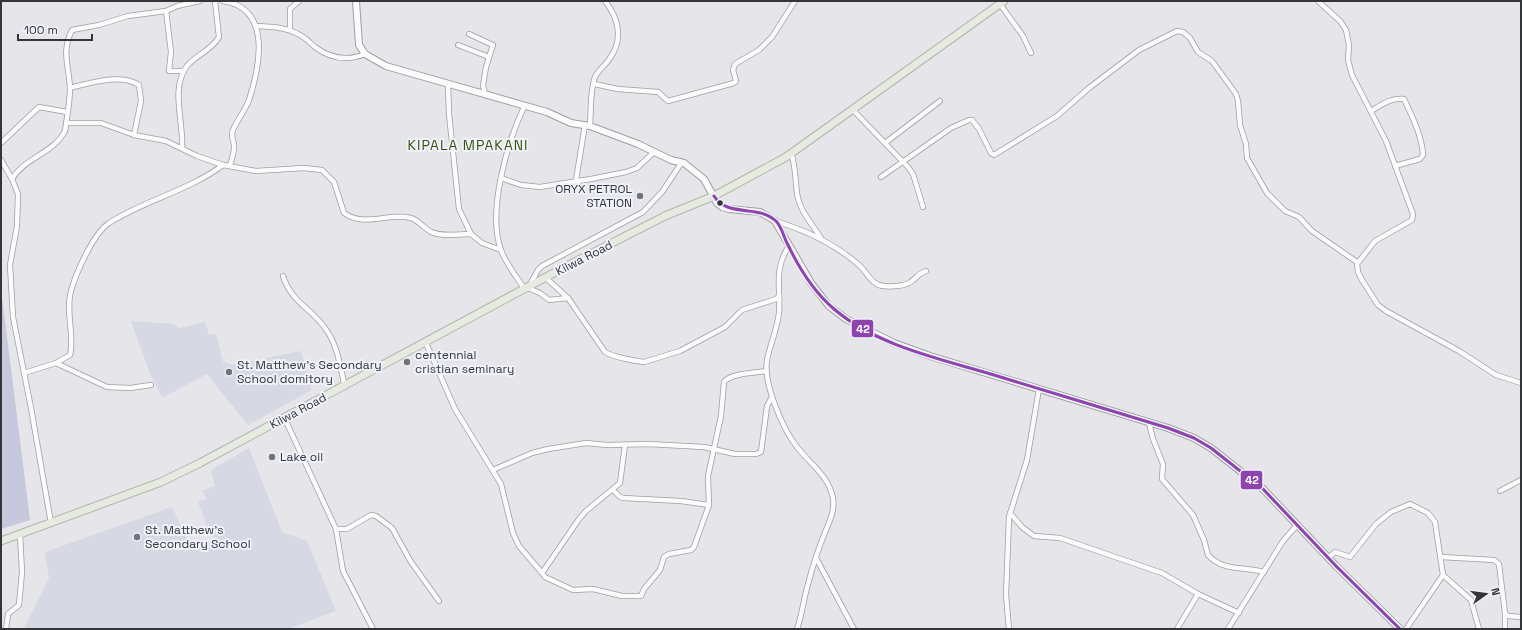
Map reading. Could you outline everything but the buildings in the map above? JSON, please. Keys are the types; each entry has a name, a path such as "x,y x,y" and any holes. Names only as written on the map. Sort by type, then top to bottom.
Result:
{"highway":[{"name":"Kilwa Road","path":"1,541 161,482 345,387 546,278 665,216 714,196 791,153 1002,2"}],"main road":[{"path":"356,1 358,46 365,54 386,66 524,107 547,112 571,123 587,126 638,144 671,160 682,162 698,172 714,196 716,203 729,209 760,212 775,221 811,283 829,306 846,319 894,343 930,356 1149,423 1194,438 1211,448 1263,489 1328,558 1400,629"}],"street":[{"path":"12,179 21,168 43,154 61,136 66,123 70,88 65,60 66,49 72,30 99,25 128,16 166,11 177,6 200,1"},
{"path":"182,148 183,130 179,104 184,71 192,61 213,46 219,37 215,1"},
{"path":"223,1 230,2 243,8 256,26 260,41 257,64 249,100 233,131 232,138 234,148 230,166"},
{"path":"290,30 290,9 299,1"},
{"path":"576,180 594,84 600,69 612,55 617,43 618,25 615,16 605,1"},
{"path":"594,84 618,89 658,92 668,100 734,83 736,81 733,70 735,64 759,50 772,37 795,1"},
{"path":"1318,1 1340,20 1346,30 1348,37 1349,66 1395,166 1413,217 1375,242 1357,262 1357,269 1362,280 1378,305 1386,311 1458,351 1496,375 1521,383"},
{"path":"1002,2 1023,36 1031,53"},
{"path":"166,11 171,52 169,71 184,71"},
{"path":"256,26 290,30 330,56 353,59 365,54"},
{"path":"881,177 950,128 969,120 972,120 979,128 991,153 994,155 1057,116 1089,88 1139,50 1177,31 1183,32 1190,38 1198,52 1212,61 1236,94 1240,125 1246,144 1246,158 1267,193 1285,211 1299,217 1312,231 1357,262"},
{"path":"469,34 492,44 493,47 483,85 485,95"},
{"path":"458,45 489,58"},
{"path":"70,88 91,83 121,80 132,81 139,86 141,101 134,135"},
{"path":"448,85 448,107 458,203 462,218 471,234 486,245 501,250"},
{"path":"1371,111 1387,102 1401,98 1404,99 1411,112 1421,141 1423,155 1420,159 1395,166"},
{"path":"885,143 940,102"},
{"path":"1,144 33,111 39,107 67,112"},
{"path":"524,107 501,178 496,219 501,250 527,289 540,293 549,300 568,298"},
{"path":"853,110 903,160 913,174 924,207"},
{"path":"66,123 101,123 134,135 166,141 223,165 263,172 304,168 322,170 334,182 344,213 351,217 364,220 394,217 411,218 437,234 471,234"},
{"path":"501,178 521,185 536,187 626,172 637,168 654,152"},
{"path":"791,153 795,165 798,199 805,213 822,239"},
{"path":"1,160 12,179 18,194 17,226 10,259 13,317 51,523"},
{"path":"527,289 542,266 643,212 662,192 682,162"},
{"path":"24,373 56,363 70,355 69,308 71,290 91,244 100,232 111,222 148,203 200,180 223,165"},
{"path":"775,221 797,227 822,239 859,265 874,282 883,286 906,284 917,274 926,271"},
{"path":"789,246 780,264 777,278 779,296 778,320 767,361 766,372 772,397 789,435 798,448 818,468 830,487 833,508 806,589 797,629"},
{"path":"283,276 289,292 318,320 332,339 340,362 345,387"},
{"path":"546,278 568,298 605,352 613,356 644,362 680,351 724,327 742,310 776,299 779,296"},
{"path":"426,343 455,409 501,484 513,533 519,546 545,577 573,590 593,589 622,596 641,596 646,586 660,570 664,557 674,552 691,550 694,547 708,505 708,476 721,416 724,382 727,378 733,376 766,372"},
{"path":"56,363 107,387 130,388 151,385"},
{"path":"1009,629 1006,595 1007,536 1010,513 1027,460 1039,389"},
{"path":"493,470 532,453 586,443 704,447 736,454 756,454 761,452 768,406 772,397"},
{"path":"284,418 336,529 343,571 373,629"},
{"path":"1149,423 1153,439 1163,464 1162,479 1193,515 1204,540 1208,555 1233,569 1251,568 1264,572"},
{"path":"542,573 579,519 586,511 613,490 622,479 625,445"},
{"path":"1500,492 1521,480"},
{"path":"613,490 620,498 682,501 708,505"},
{"path":"1328,558 1334,552 1350,557 1376,524 1391,512 1408,504 1432,516 1435,522 1437,548 1441,557 1443,575 1406,629"},
{"path":"1010,513 1022,527 1034,536 1060,538 1098,552 1118,556 1162,573 1198,594 1239,614"},
{"path":"336,529 347,528 371,515 375,515 382,519 392,528 411,562 439,601"},
{"path":"1228,629 1239,614 1283,540 1296,525"},
{"path":"6,629 8,614 19,605 22,591 20,535"},
{"path":"1441,557 1496,561 1498,564 1505,613 1505,629"},
{"path":"816,558 854,629"},
{"path":"1443,575 1472,600 1479,629"},
{"path":"1177,629 1198,594"},
{"path":"1505,613 1508,616 1521,617"}],"shaded area":[{"path":"1,289 30,520 1,529"},
{"name":"St. Matthew's Secondary School domitory","path":"131,321 174,324 179,328 205,322 209,335 216,334 223,362 232,365 301,351 312,390 248,425 207,374 162,398 149,371"},
{"name":"St. Matthew's Secondary School","path":"249,448 282,532 307,541 336,611 288,629 24,629 49,578 45,552 172,507 190,545 216,541 207,526 198,502 207,499 202,491 215,486 211,470"}],"transit line":[{"name":"42","path":"714,196 720,203 727,207 761,213 776,221 780,226 797,262 820,295 834,309 851,322 870,333 931,357 1168,428 1194,438 1211,448 1263,489 1336,566 1400,629"}],"place":[{"name":"ORYX PETROL STATION","path":"640,196"},
{"name":"centennial cristian seminary","path":"407,362"},
{"name":"St. Matthew's Secondary School domitory","path":"229,372"},
{"name":"Lake oil","path":"272,457"},
{"name":"St. Matthew's Secondary School","path":"137,537"}],"district":[{"name":"KIPALA MPAKANI","path":"468,145"}]}
